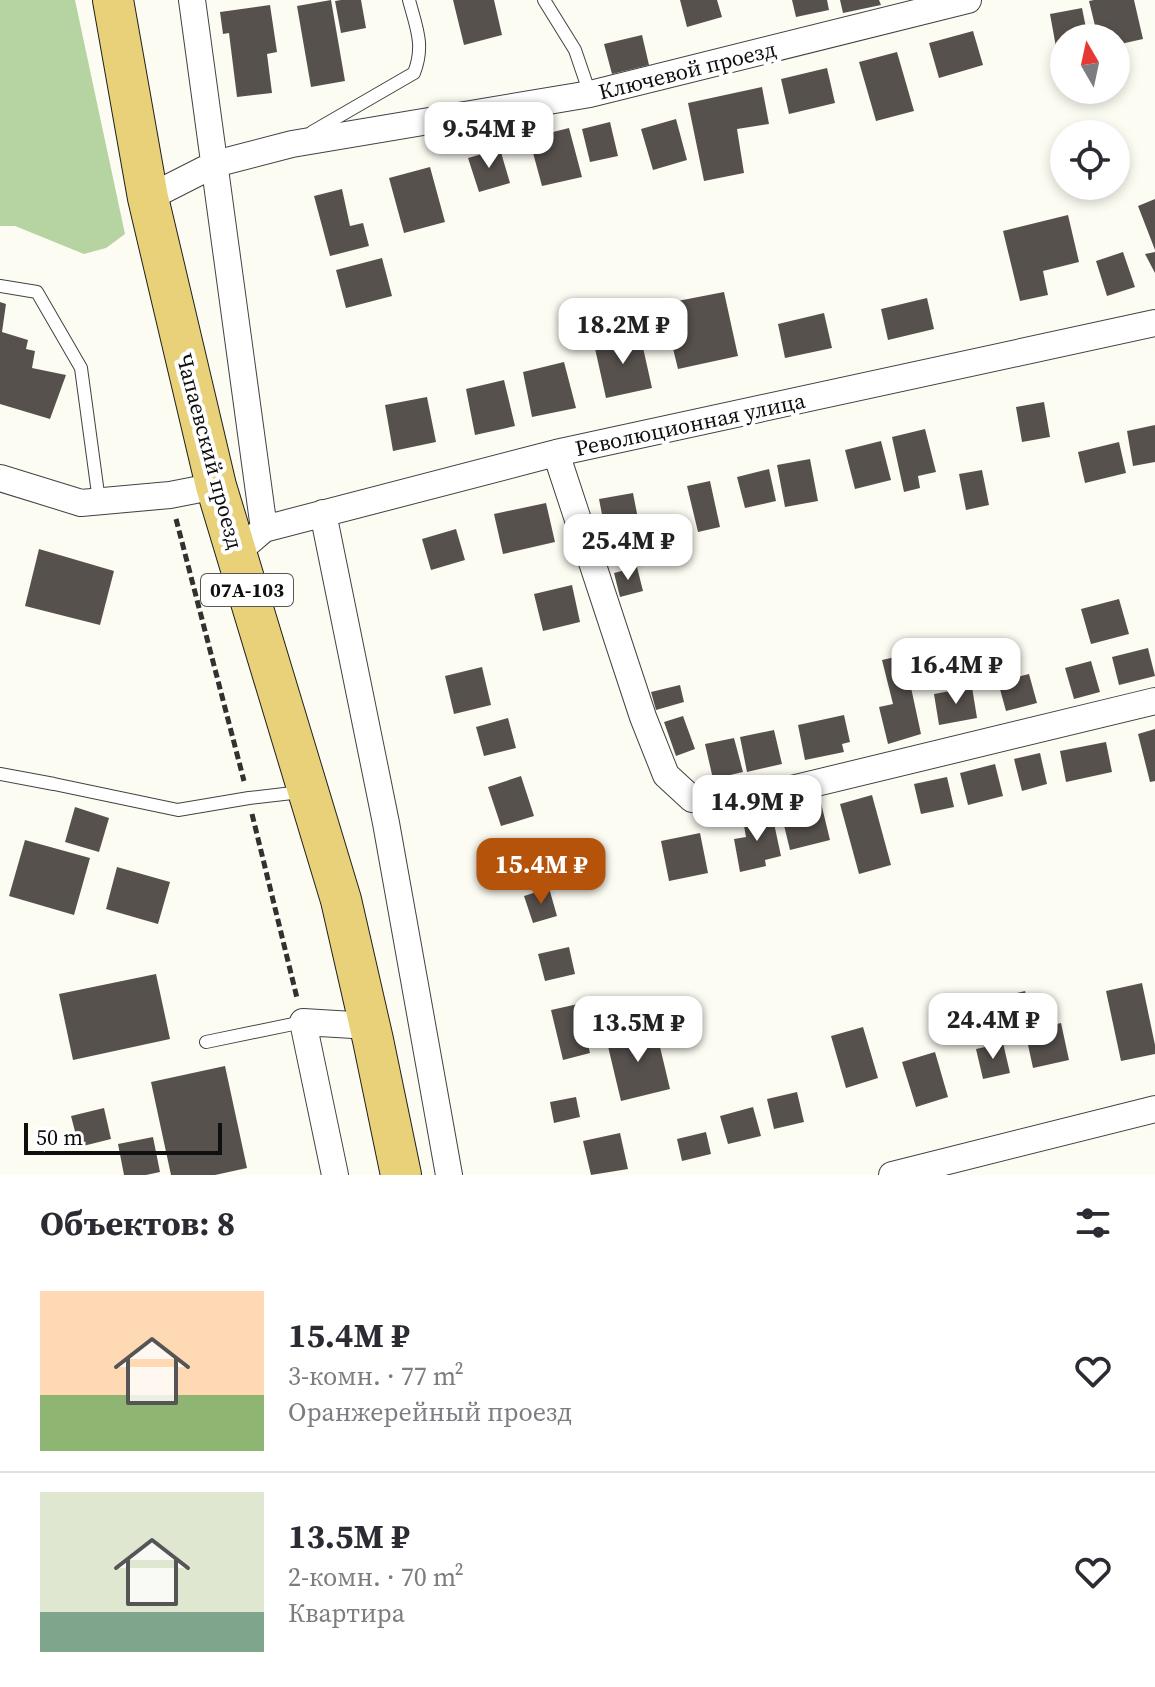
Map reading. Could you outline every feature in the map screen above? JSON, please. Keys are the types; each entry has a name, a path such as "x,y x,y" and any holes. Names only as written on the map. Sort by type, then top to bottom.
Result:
{"main road":[{"name":"Чапаевский проезд","path":"113,0 148,198 216,486 250,541 308,791 341,900 401,1175"}],"street":[{"path":"192,0 215,164 250,541"},
{"name":"Ключевой проезд","path":"148,198 215,164 292,144 590,94 968,0"},
{"name":"Революционная улица","path":"250,541 323,513 556,453 1155,323"},
{"path":"556,453 643,717 666,775 692,799 734,803 1155,701"},
{"path":"0,478 81,503 170,495 216,486"},
{"path":"323,513 386,823 449,1175"},
{"path":"335,1175 303,1022 370,1026"},
{"path":"892,1175 1155,1109"}],"lane":[{"path":"292,144 414,73 420,59 420,44 409,0"},
{"path":"544,0 575,50 590,94"},
{"path":"0,286 37,292 81,368 99,501"},
{"path":"0,774 178,810 308,791"},
{"path":"206,1042 303,1022"}],"path":[{"path":"170,495 249,798 303,1022"}],"green space":[{"path":"0,0 75,0 125,234 106,248 84,254 15,226 0,226"}],"building":[{"path":"331,0 345,81 311,87 297,6"},
{"path":"361,0 366,28 341,33 335,1"},
{"path":"453,0 494,0 502,35 464,45"},
{"path":"680,0 717,0 722,17 687,27"},
{"path":"792,0 827,0 829,10 796,17"},
{"path":"840,0 879,0 881,5 843,13"},
{"path":"1134,0 1143,39 1130,42 1130,24 1095,24 1089,1"},
{"path":"270,5 277,52 267,54 272,93 237,97 229,33 223,34 220,12"},
{"path":"1082,8 1085,24 1052,24 1050,14"},
{"path":"973,31 983,65 939,78 929,43"},
{"path":"642,35 649,65 612,74 604,44"},
{"path":"897,52 914,111 876,121 859,62"},
{"path":"827,68 835,103 789,114 781,79"},
{"path":"762,87 769,124 737,129 744,173 704,181 688,103"},
{"path":"676,119 687,160 653,170 641,129"},
{"path":"610,122 618,156 590,162 582,129"},
{"path":"569,128 582,177 542,186 529,138"},
{"path":"500,149 510,183 479,192 468,158"},
{"path":"430,167 445,222 404,233 389,178"},
{"path":"342,189 350,226 363,223 369,246 330,256 314,196"},
{"path":"1155,199 1155,250 1138,206"},
{"path":"1068,215 1079,262 1043,271 1048,295 1020,301 1003,231"},
{"path":"1123,252 1135,287 1107,296 1096,261"},
{"path":"1155,252 1155,273 1145,254"},
{"path":"382,258 392,296 346,308 336,270"},
{"path":"724,292 738,356 678,369 662,304"},
{"path":"927,298 934,329 888,340 881,309"},
{"path":"0,302 6,304 2,332 28,340 26,349 35,351 32,368 66,375 50,419 0,404"},
{"path":"824,313 832,348 785,358 778,324"},
{"path":"640,334 652,388 606,398 594,344"},
{"path":"564,362 576,408 532,417 523,372"},
{"path":"504,380 515,426 475,435 466,389"},
{"path":"427,397 436,442 393,451 385,405"},
{"path":"1044,402 1050,437 1022,442 1016,407"},
{"path":"1155,425 1155,462 1133,466 1127,431"},
{"path":"925,429 936,472 918,476 920,488 904,492 892,437"},
{"path":"881,441 891,480 855,489 845,450"},
{"path":"1119,442 1126,473 1085,483 1078,452"},
{"path":"810,459 818,501 785,507 777,465"},
{"path":"769,469 776,501 745,508 737,477"},
{"path":"982,470 989,505 966,510 959,474"},
{"path":"710,481 720,527 698,532 687,486"},
{"path":"633,493 640,529 606,535 599,499"},
{"path":"546,503 555,542 503,554 494,514"},
{"path":"456,529 465,560 431,570 422,539"},
{"path":"39,549 114,571 100,625 25,606"},
{"path":"637,567 643,591 620,597 614,573"},
{"path":"572,585 580,622 543,631 534,594"},
{"path":"1119,599 1129,634 1091,644 1081,609"},
{"path":"1148,648 1155,676 1119,685 1112,657"},
{"path":"904,655 921,734 888,744 879,707 893,704 882,660"},
{"path":"1091,661 1100,692 1074,699 1065,668"},
{"path":"482,667 491,705 454,714 445,676"},
{"path":"1029,674 1037,703 1006,711 998,682"},
{"path":"680,685 684,702 656,710 651,692"},
{"path":"972,687 977,718 939,725 934,694"},
{"path":"844,715 850,742 842,744 844,752 805,760 798,725"},
{"path":"683,716 695,749 676,756 664,722"},
{"path":"508,718 516,748 484,756 476,727"},
{"path":"1155,729 1155,781 1150,782 1138,734"},
{"path":"774,730 782,764 747,772 740,737"},
{"path":"734,738 743,772 713,779 705,744"},
{"path":"1106,742 1112,772 1066,782 1060,751"},
{"path":"1040,753 1047,784 1022,791 1014,759"},
{"path":"995,764 1003,796 968,805 960,773"},
{"path":"521,776 534,816 501,826 488,787"},
{"path":"947,777 954,807 921,814 914,784"},
{"path":"872,795 891,865 859,874 840,804"},
{"path":"821,803 830,840 790,850 781,813"},
{"path":"75,807 109,818 99,852 65,842"},
{"path":"772,814 781,856 765,860 766,866 740,872 734,839 746,837 743,820"},
{"path":"700,833 708,873 669,881 661,841"},
{"path":"25,840 90,858 74,915 9,896"},
{"path":"526,848 533,877 501,886 494,857"},
{"path":"117,867 170,882 158,924 106,909"},
{"path":"549,888 557,916 533,923 524,896"},
{"path":"569,947 575,974 545,981 538,954"},
{"path":"156,974 170,1039 73,1060 59,994"},
{"path":"1142,983 1155,1054 1121,1061 1106,991"},
{"path":"1025,991 1032,1017 989,1028 982,1002"},
{"path":"578,1004 590,1053 563,1060 551,1010"},
{"path":"1061,1023 1069,1060 1033,1068 1025,1031"},
{"path":"655,1026 670,1089 621,1101 606,1038"},
{"path":"863,1027 878,1078 846,1088 831,1036"},
{"path":"1003,1043 1010,1073 983,1079 976,1049"},
{"path":"935,1052 948,1097 916,1107 902,1062"},
{"path":"225,1066 247,1168 215,1175 171,1175 151,1082"},
{"path":"797,1092 804,1122 774,1129 767,1099"},
{"path":"576,1097 580,1117 554,1123 550,1102"},
{"path":"753,1107 761,1136 728,1144 720,1116"},
{"path":"104,1108 111,1139 79,1147 71,1116"},
{"path":"706,1132 711,1154 682,1161 677,1139"},
{"path":"620,1133 628,1169 591,1175 583,1141"},
{"path":"153,1137 160,1172 124,1175 118,1144"}]}
